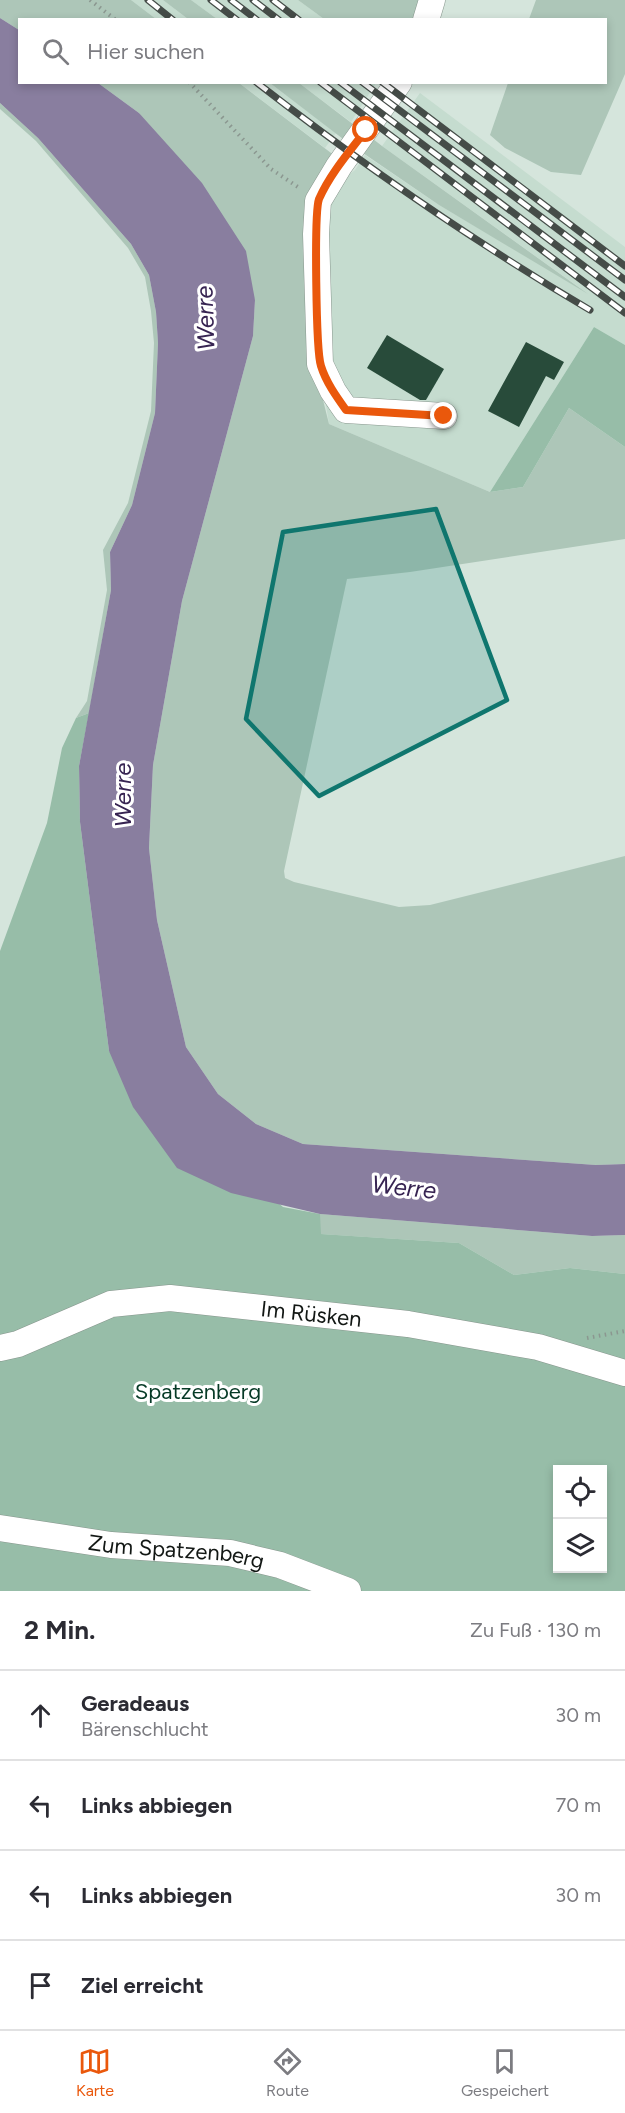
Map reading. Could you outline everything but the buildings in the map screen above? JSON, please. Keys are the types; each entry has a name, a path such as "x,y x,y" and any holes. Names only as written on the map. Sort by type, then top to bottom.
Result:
{"street":[{"path":"427,18 432,0"},
{"path":"398,84 339,166 318,201 316,234 320,364 333,391 346,410 444,416"},
{"name":"Im Rüsken","path":"0,1348 18,1344 111,1304 170,1298 408,1324 538,1347 625,1373"},
{"name":"Zum Spatzenberg","path":"0,1528 111,1545 230,1553 280,1565 348,1591"}],"path":[{"path":"90,0 113,18"},
{"path":"191,84 271,169 318,201"}],"highlighted area":[{"path":"436,509 507,700 319,796 246,719 283,532"}],"shaded area":[{"path":"0,0 131,0 155,18 18,18 18,29 0,18"},
{"path":"131,0 163,0 187,18 155,18"},
{"path":"163,0 191,0 216,18 187,18"},
{"path":"191,0 298,0 323,18 216,18"},
{"path":"298,0 424,0 420,18 323,18"},
{"path":"536,0 625,0 625,74 581,175 551,172 505,148 490,135 508,84 607,84 607,18 529,18"},
{"path":"99,84 240,84 335,156 322,176 315,368 329,424 490,492 523,487 569,408 625,447 625,539 410,572 347,579 284,871 285,878 294,882 399,907 430,905 625,856 625,1164 596,1165 303,1144 256,1124 218,1094 186,1047 157,920 149,848 153,765 182,601 253,336 255,300 139,113"},
{"path":"240,84 271,84 336,133 325,148"},
{"path":"271,84 300,84 358,128 347,142"},
{"path":"300,84 375,84 351,122"},
{"path":"420,93 625,247 625,345 594,327 490,492 329,424 315,368 307,208 355,170 365,155 439,205 580,288 382,146"},
{"path":"0,103 38,138 131,244 149,275 156,312 158,343 155,413 132,505 110,552 111,590 89,713 76,718 87,701 107,590 103,550 128,503 151,411 154,343 151,311 145,277 128,248 36,141 0,109"},
{"path":"373,139 588,294 439,205 363,153"},
{"path":"320,1214 592,1236 625,1235 625,1274 570,1268 514,1275 459,1243 320,1234"}],"green space":[{"path":"594,327 625,345 625,447 569,408 523,487 490,492"},
{"name":"Spatzenberg","path":"89,713 79,766 80,822 109,1051 283,1207 320,1214 321,1234 459,1243 514,1275 570,1268 625,1274 625,1591 0,1591 0,951 47,823 62,748 76,718"}],"water":[{"name":"Werre","path":"0,18 18,29 18,84 99,84 139,113 202,183 246,251 255,300 253,336 182,601 153,765 149,848 157,920 186,1047 218,1094 256,1124 303,1144 596,1165 625,1164 625,1235 592,1236 320,1214 231,1193 177,1168 133,1107 109,1051 80,822 79,766 111,590 110,552 132,505 155,413 158,343 156,312 149,275 131,244 38,138 0,103"}],"railway":[{"path":"148,0 170,18"},
{"path":"211,0 234,18"},
{"path":"231,0 254,18"},
{"path":"253,0 276,18"},
{"path":"273,0 296,18"},
{"path":"259,84 419,201 503,257 590,310"},
{"path":"323,84 625,313"},
{"path":"343,84 625,297"},
{"path":"365,84 625,280"},
{"path":"385,84 625,266"}],"route":[{"path":"366,130 339,166 318,201 316,234 320,364 333,391 346,410 444,416"}]}
